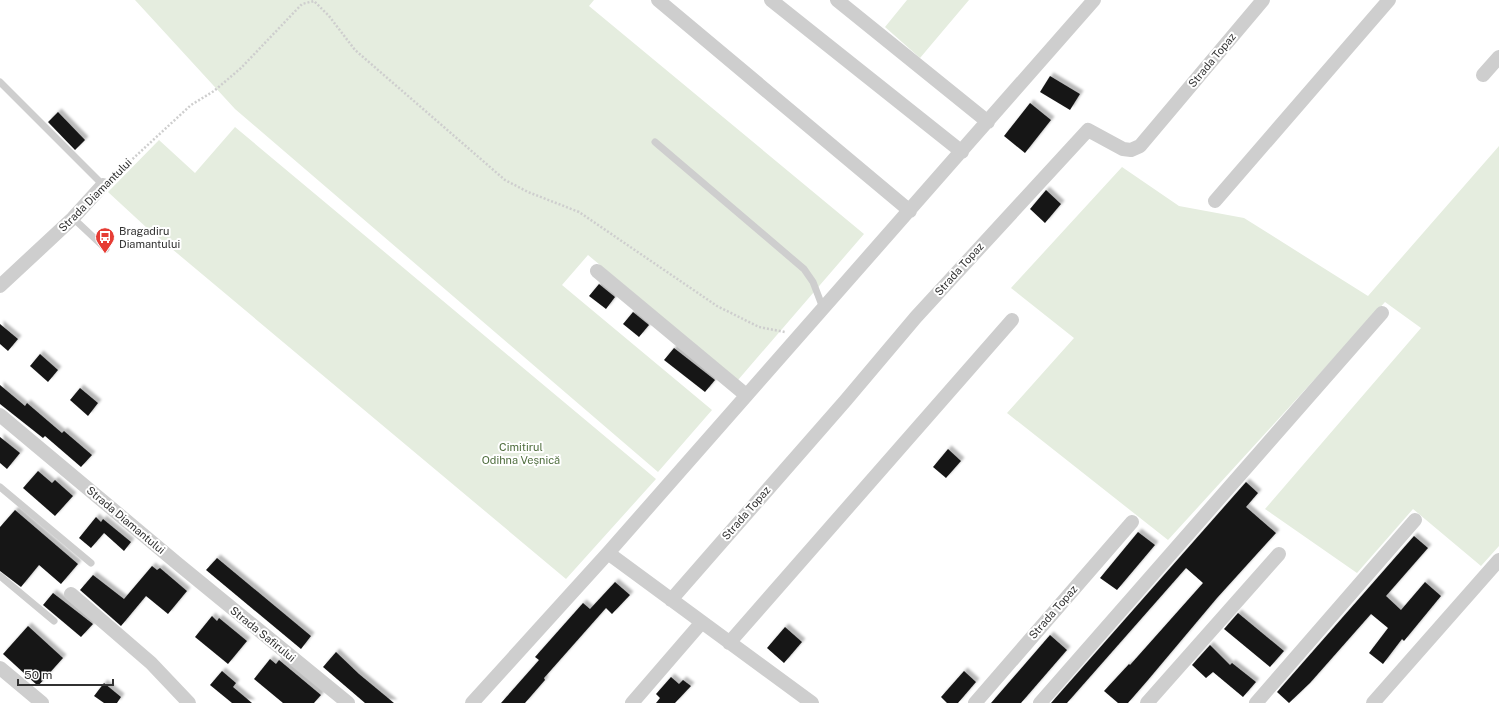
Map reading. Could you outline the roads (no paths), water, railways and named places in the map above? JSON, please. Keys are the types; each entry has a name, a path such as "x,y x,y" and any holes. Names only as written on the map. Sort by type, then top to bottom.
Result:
{"street":[{"path":"658,0 910,210"},
{"path":"771,0 962,152"},
{"path":"837,0 988,122"},
{"path":"472,703 608,553 1094,0"},
{"name":"Strada Topaz","path":"671,600 846,400 916,317 1088,130 1123,149 1131,150 1140,146 1263,0"},
{"path":"1215,201 1388,0"},
{"path":"1483,75 1499,57"},
{"name":"Strada Diamantului","path":"0,286 73,218 103,185"},
{"path":"597,271 746,395"},
{"path":"1040,703 1382,314"},
{"path":"729,643 1012,320"},
{"name":"Strada Diamantului","path":"0,415 178,564"},
{"path":"1256,703 1415,520"},
{"name":"Strada Topaz","path":"975,703 1132,522"},
{"path":"608,553 812,703"},
{"path":"1147,703 1279,554"},
{"path":"1373,703 1499,560"},
{"name":"Strada Safirului","path":"178,564 348,703"},
{"path":"71,594 151,663 189,703"},
{"path":"632,703 702,622"},
{"path":"0,668 42,703"}],"lane":[{"path":"0,82 103,185"},
{"path":"655,142 804,269 813,282 823,308"},
{"path":"73,218 106,249"},
{"path":"0,487 91,563"},
{"path":"0,576 54,622"}],"place":[{"name":"Bragadiru Diamantului","path":"105,254"}],"park label":[{"name":"Cimitirul Odihna Veșnică","path":"521,453"}]}
